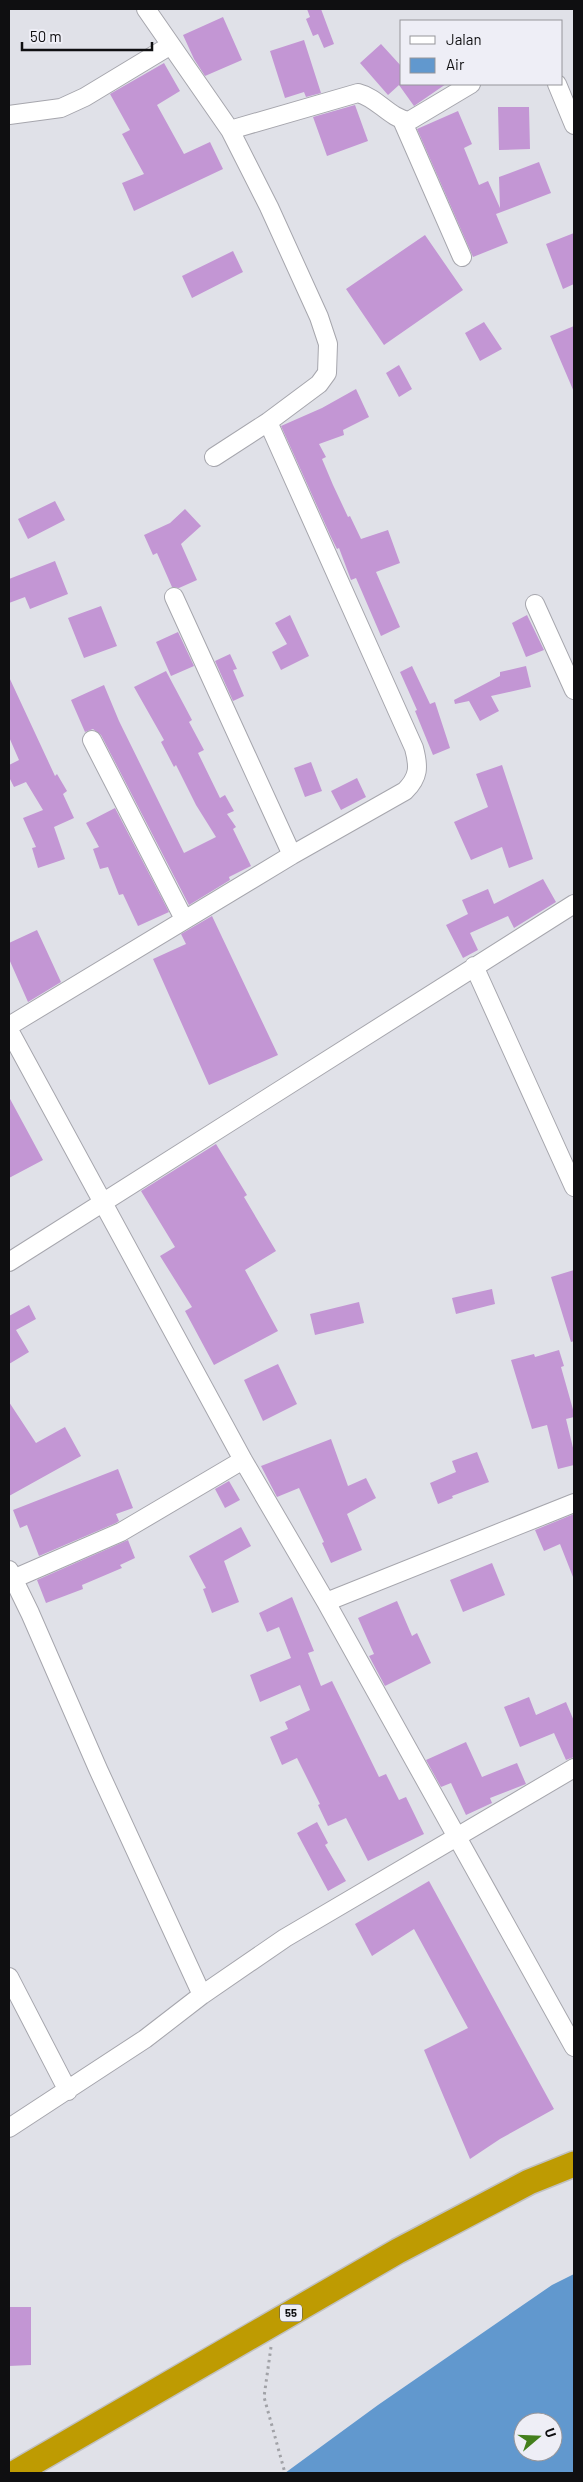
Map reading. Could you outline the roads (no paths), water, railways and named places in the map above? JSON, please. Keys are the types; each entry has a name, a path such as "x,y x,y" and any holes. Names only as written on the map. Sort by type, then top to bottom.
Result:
{"highway":[{"name":"55","path":"15,2473 398,2251 529,2182 574,2164"}],"street":[{"path":"146,9 230,130 269,207 319,317 328,344 326,373 318,384 268,422 214,457"},
{"path":"9,115 61,108 85,97 171,45"},
{"path":"230,130 358,93 369,96 402,120 409,121 469,85"},
{"path":"557,85 574,125"},
{"path":"402,120 462,257"},
{"path":"9,1026 292,854 405,791 413,783 418,773 418,762 414,748 268,422"},
{"path":"174,597 292,854"},
{"path":"535,604 574,690"},
{"path":"92,740 184,919"},
{"path":"9,1262 574,904"},
{"path":"474,966 574,1187"},
{"path":"9,1030 243,1460 459,1837 574,2047"},
{"path":"202,1995 11,1575 121,1532 243,1460"},
{"path":"326,1602 574,1503"},
{"path":"9,2128 145,2039 202,1995 285,1938 574,1768"},
{"path":"9,1977 68,2091"}],"water":[{"path":"574,2274 574,2473 285,2473 378,2405 552,2285"}]}
